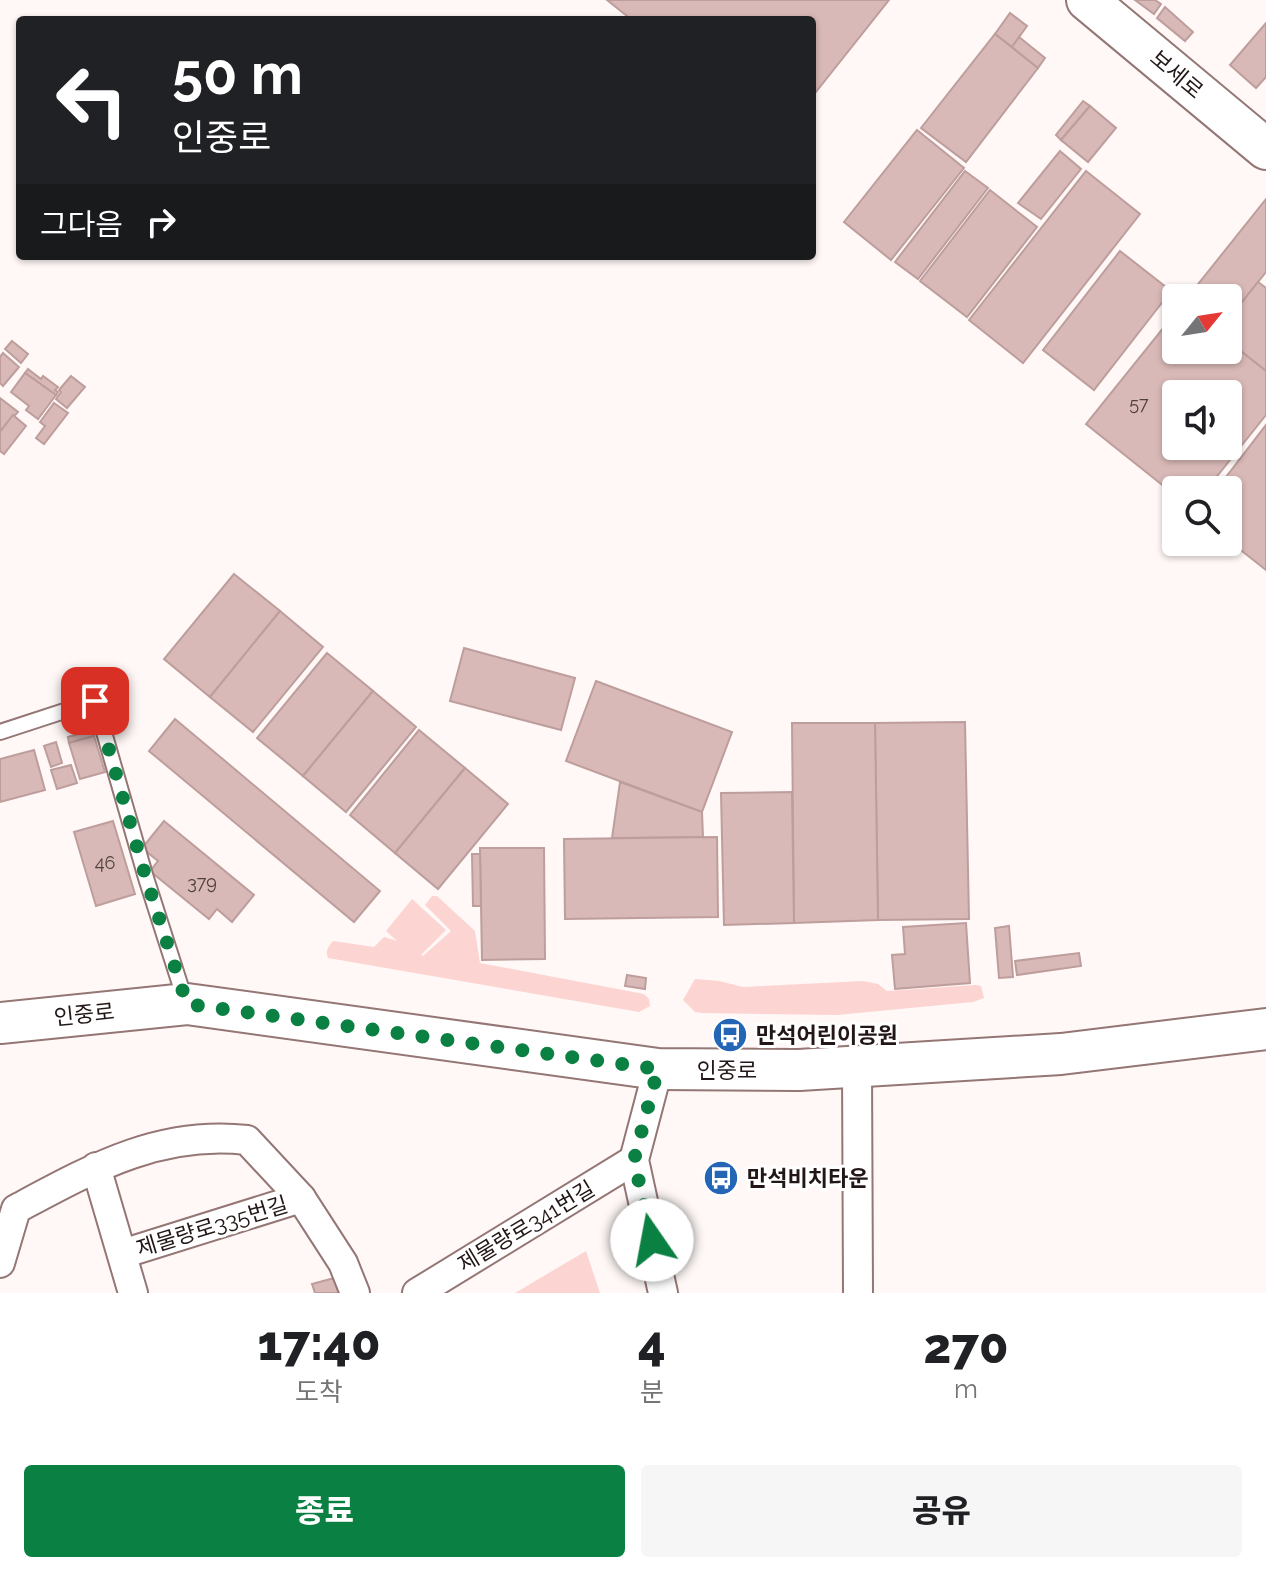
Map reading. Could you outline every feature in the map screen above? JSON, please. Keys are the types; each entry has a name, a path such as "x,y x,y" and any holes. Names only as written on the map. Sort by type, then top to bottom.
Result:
{"main road":[{"name":"보세로","path":"1087,0 1266,149"},
{"name":"인중로","path":"0,1023 187,1004 658,1069 799,1070 1061,1054 1266,1029"}],"street":[{"path":"857,1067 858,1293"},
{"path":"658,1069 634,1160 663,1293"},
{"name":"제물량로335번길","path":"0,1263 8,1214 96,1167 146,1148 219,1137 247,1140 301,1198 343,1263 355,1293"},
{"name":"제물량로341번길","path":"417,1293 634,1160"},
{"path":"96,1167 133,1293"},
{"name":"제물량로335번길","path":"122,1254 301,1198"}],"lane":[{"path":"0,732 95,701 146,878 187,1004"}],"shaded area":[{"path":"432,896 437,896 475,931 480,963 644,994 650,1006 639,1012 328,958 328,949 333,941 374,947 384,937 397,941 386,931 412,899 446,930 423,956 451,931 425,905"},
{"path":"695,979 743,987 863,981 878,984 887,991 975,985 981,986 984,998 973,1002 837,1015 702,1013 695,1012 683,1000"},
{"path":"586,1251 600,1293 515,1293"}],"building":[{"path":"607,0 889,0 816,92 816,16 627,16"},
{"path":"1135,0 1155,0 1161,4 1154,14"},
{"path":"1165,7 1193,32 1185,41 1157,18"},
{"path":"1010,13 1027,26 1012,47 995,34"},
{"path":"1266,23 1266,77 1256,88 1230,65"},
{"path":"995,34 1038,68 966,162 921,128"},
{"path":"1019,37 1045,58 1038,68 1012,47"},
{"path":"1083,101 1090,106 1061,140 1056,135"},
{"path":"1090,106 1116,128 1088,162 1061,140"},
{"path":"917,130 964,168 891,260 844,222"},
{"path":"1060,151 1081,169 1041,219 1018,203"},
{"path":"965,171 988,188 918,279 895,262"},
{"path":"1086,171 1140,214 1023,363 969,320"},
{"path":"990,190 1037,227 967,317 920,281"},
{"path":"1266,199 1266,272 1242,302 1242,284 1198,284"},
{"path":"1120,251 1162,284 1162,303 1094,390 1043,350"},
{"path":"1258,282 1266,288 1266,371 1242,352 1242,302"},
{"path":"1162,329 1162,364 1242,364 1242,352 1266,371 1266,415 1242,445 1242,380 1162,380 1162,460 1230,460 1217,476 1162,476 1162,485 1086,424"},
{"path":"12,341 28,354 21,363 5,349"},
{"path":"3,353 19,367 3,386 0,383 0,357"},
{"path":"28,369 58,387 56,395 25,373"},
{"path":"25,373 56,395 38,419 26,410 29,406 11,392"},
{"path":"71,376 85,387 67,408 56,399 61,392 59,390"},
{"path":"0,398 18,412 0,432"},
{"path":"54,403 68,413 44,444 36,438 45,426 40,422"},
{"path":"13,415 26,426 4,454 0,451 0,432"},
{"path":"1266,425 1266,570 1242,551 1242,476 1227,476"},
{"path":"234,574 280,611 210,697 164,659"},
{"path":"280,611 323,647 253,732 210,697"},
{"path":"464,648 575,678 561,730 450,701"},
{"path":"327,653 373,691 303,776 257,738"},
{"path":"596,681 732,732 702,812 566,761"},
{"path":"373,691 416,727 346,812 303,776"},
{"path":"175,719 380,891 354,922 149,751"},
{"path":"965,722 969,919 878,920 875,723"},
{"path":"792,723 875,723 878,920 794,923"},
{"path":"92,730 94,736 69,743 68,737"},
{"path":"419,730 465,768 395,853 350,815"},
{"path":"94,736 105,772 80,779 69,743"},
{"path":"56,742 62,763 51,767 44,746"},
{"path":"34,750 45,790 0,802 0,759"},
{"path":"71,765 77,783 57,789 51,770"},
{"path":"465,768 508,804 438,889 395,853"},
{"path":"620,782 702,812 703,837 612,838"},
{"path":"792,792 794,923 724,925 721,793"},
{"path":"113,821 135,894 96,906 74,832"},
{"path":"164,821 254,895 232,922 217,909 209,919 150,871 158,861 142,848"},
{"path":"717,837 718,917 565,919 564,839"},
{"path":"480,848 544,848 545,959 482,960"},
{"path":"472,854 480,854 481,906 473,906"},
{"path":"966,923 970,983 895,989 892,955 905,954 903,927"},
{"path":"1009,926 1013,977 999,978 995,928"},
{"path":"1079,953 1081,966 1017,975 1015,961"},
{"path":"627,975 646,978 645,989 625,986"},
{"path":"338,1277 343,1293 315,1293 312,1284"}],"place":[{"name":"만석어린이공원","path":"730,1035"},
{"name":"만석비치타운","path":"721,1178"}],"route":[{"path":"95,701 146,878 187,1004 658,1069 634,1160 652,1240"}]}
